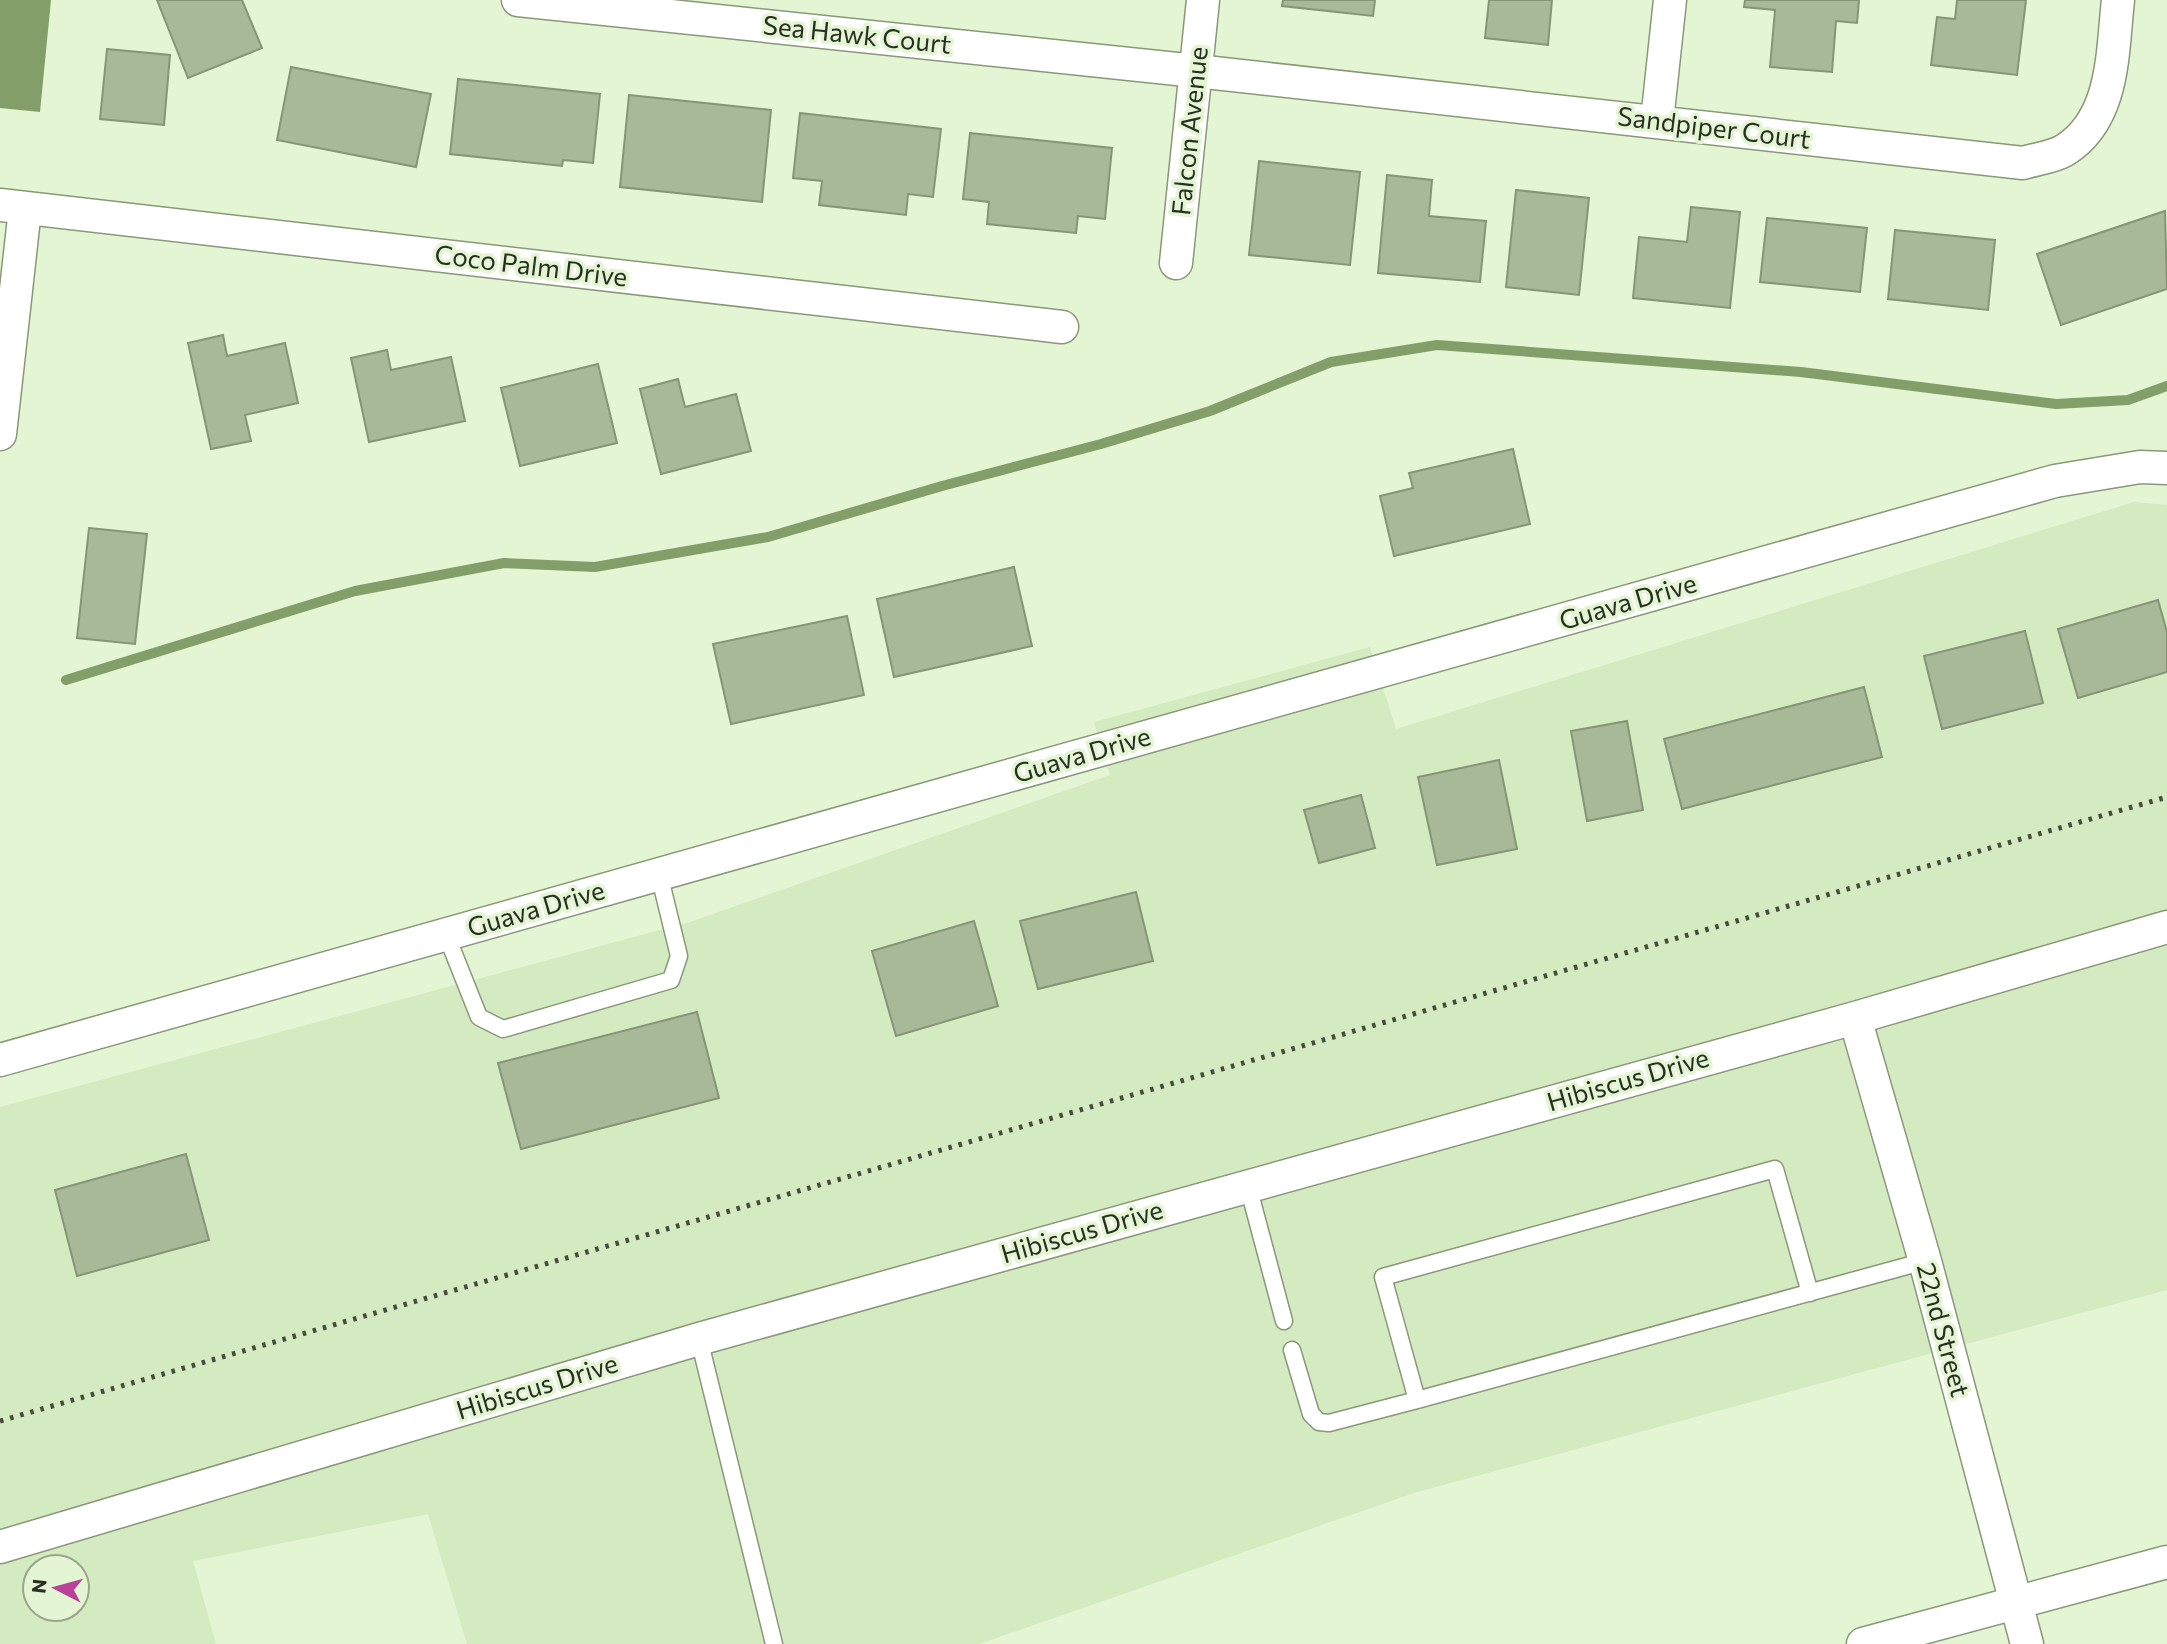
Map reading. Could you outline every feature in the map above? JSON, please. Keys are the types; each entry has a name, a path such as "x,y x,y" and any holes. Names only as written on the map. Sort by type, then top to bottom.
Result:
{"street":[{"name":"Sea Hawk Court","path":"518,0 744,12 1196,71"},
{"name":"Falcon Avenue","path":"1176,262 1203,0"},
{"path":"1657,121 1670,0"},
{"name":"Sandpiper Court","path":"1196,71 2023,163 2064,151 2090,128 2108,89 2118,0"},
{"path":"0,434 12,207"},
{"name":"Coco Palm Drive","path":"12,207 1062,327"},
{"name":"Guava Drive","path":"0,1060 2055,481 2140,467 2167,468"},
{"name":"Hibiscus Drive","path":"0,1547 698,1339 1855,1018 2167,926"},
{"name":"22nd Street","path":"1855,1018 1924,1261 2027,1644"},
{"path":"1863,1644 2167,1562"}],"lane":[{"path":"446,934 479,1017 503,1029 671,980 680,956 659,874"},
{"path":"1417,1400 1383,1277 1775,1169 1810,1293"},
{"path":"1248,1186 1284,1321"},
{"path":"1292,1350 1311,1414 1319,1422 1329,1423 1924,1261"},
{"path":"698,1339 774,1644"}],"shaded area":[{"path":"0,0 51,0 40,112 0,108"},
{"path":"2134,502 2167,505 2167,1290 1417,1492 979,1644 467,1644 428,1514 193,1561 216,1644 0,1644 0,1107 690,922 1110,775 1094,722 1370,647 1396,729"}],"building":[{"path":"157,0 242,0 262,48 188,78"},
{"path":"1283,0 1375,0 1373,16 1282,6"},
{"path":"1489,0 1552,0 1548,45 1485,38"},
{"path":"1745,0 1859,0 1857,23 1836,21 1832,72 1770,67 1775,10 1744,7"},
{"path":"1957,0 2026,0 2017,75 1931,65 1937,17 1955,19"},
{"path":"107,49 170,55 164,125 100,119"},
{"path":"291,67 431,94 416,167 277,140"},
{"path":"458,79 600,94 593,163 563,160 562,166 450,154"},
{"path":"629,95 771,110 762,202 620,187"},
{"path":"800,113 941,129 933,197 908,194 906,215 819,205 822,181 793,178"},
{"path":"970,133 1112,148 1105,219 1078,216 1076,233 987,224 989,202 963,199"},
{"path":"1259,161 1360,172 1350,265 1249,255"},
{"path":"1387,175 1432,180 1429,216 1486,221 1480,282 1378,273"},
{"path":"1516,190 1589,198 1579,295 1506,287"},
{"path":"1691,207 1740,212 1730,308 1633,298 1639,237 1687,242"},
{"path":"2165,211 2167,289 2061,325 2037,254"},
{"path":"1767,218 1867,228 1860,292 1760,282"},
{"path":"1895,230 1995,240 1988,310 1888,299"},
{"path":"223,335 227,356 285,343 298,403 245,415 251,441 211,449 188,343"},
{"path":"387,350 391,370 451,357 465,421 369,442 351,358"},
{"path":"598,364 617,443 520,466 501,388"},
{"path":"678,379 685,407 736,394 751,451 661,474 640,389"},
{"path":"1513,449 1530,524 1394,556 1380,496 1413,488 1409,473"},
{"path":"89,528 147,534 135,644 77,638"},
{"path":"1014,567 1032,646 894,677 877,599"},
{"path":"2158,600 2167,632 2167,672 2078,698 2058,629"},
{"path":"847,616 864,695 731,724 713,644"},
{"path":"2025,631 2043,703 1942,729 1924,656"},
{"path":"1864,687 1882,757 1682,809 1664,739"},
{"path":"1627,721 1643,810 1587,821 1571,731"},
{"path":"1499,760 1517,849 1437,865 1418,777"},
{"path":"1361,795 1375,848 1319,863 1304,810"},
{"path":"1136,892 1153,961 1038,989 1020,921"},
{"path":"974,921 998,1006 896,1036 872,951"},
{"path":"697,1012 719,1098 521,1149 498,1063"},
{"path":"186,1154 209,1240 77,1276 55,1190"}],"waterway":[{"path":"66,680 355,591 504,563 595,567 768,537 1210,411 1331,362 1437,345 1801,372 2056,404 2128,400 2167,386"}],"railway":[{"path":"0,1421 2167,797"}]}
